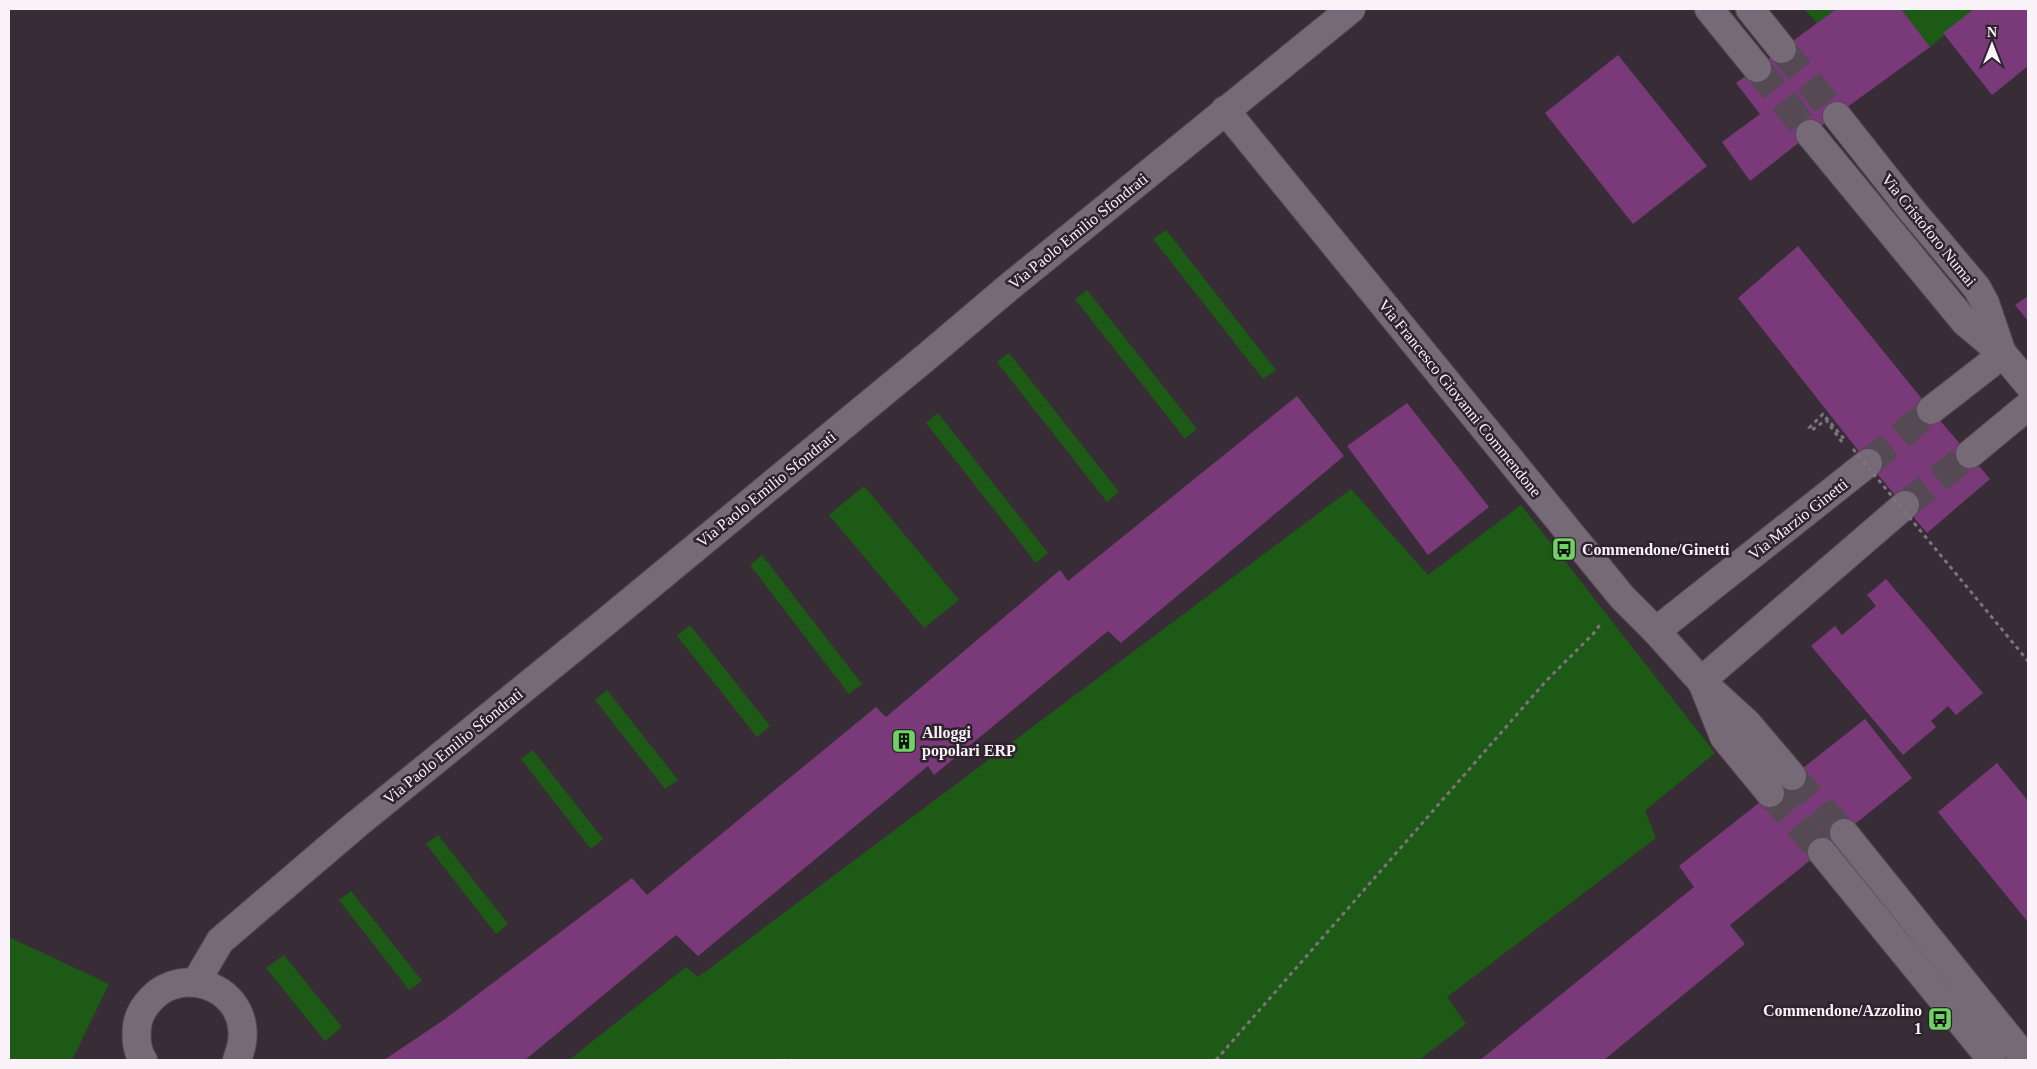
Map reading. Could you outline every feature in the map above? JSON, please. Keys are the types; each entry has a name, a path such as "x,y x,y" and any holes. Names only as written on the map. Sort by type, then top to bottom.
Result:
{"street":[{"name":"Via Paolo Emilio Sfondrati","path":"196,982 220,941 280,888 1225,110 1351,9"},
{"path":"1709,9 1757,68"},
{"path":"1750,9 1782,48"},
{"name":"Via Francesco Giovanni Commendone","path":"1225,110 1622,597 1656,630 1701,681 1747,723 1792,776"},
{"name":"Via Cristoforo Numai","path":"1837,116 1909,207 1977,288 1985,304 2003,354"},
{"name":"Via Cristoforo Numai","path":"1810,134 1965,322 2003,354 2028,384"},
{"path":"1931,410 2003,354"},
{"path":"1970,454 2028,406"},
{"name":"Via Marzio Ginetti","path":"1656,630 1868,463"},
{"path":"1701,681 1905,505"},
{"name":"Via Francesco Giovanni Commendone","path":"1701,681 1724,737 1770,793"},
{"path":"1844,833 2025,1060"},
{"path":"1822,852 1992,1060"},
{"path":"143,1060 136,1039 138,1020 147,1004 160,990 177,983 196,982 212,987 227,996 237,1010 242,1026 243,1044 237,1060"}],"path":[{"path":"1826,420 1812,430 1809,428 1823,414 2028,660"},
{"path":"1216,1060 1546,681 1593,634 1622,597"}],"green space":[{"path":"1804,9 1836,9 1817,23"},
{"path":"1901,9 1976,9 1930,47"},
{"path":"1166,230 1276,370 1263,379 1153,239"},
{"path":"1087,290 1197,429 1185,439 1075,299"},
{"path":"1009,353 1119,492 1107,502 997,362"},
{"path":"938,413 1048,553 1036,563 926,423"},
{"path":"864,486 959,600 924,628 829,515"},
{"path":"1351,489 1428,575 1521,505 1715,753 1645,811 1656,838 1447,997 1466,1024 1419,1060 569,1060 686,967 698,977"},
{"path":"762,555 862,684 849,694 750,565"},
{"path":"690,625 770,726 757,737 677,636"},
{"path":"607,690 678,780 665,789 595,700"},
{"path":"533,750 603,839 591,849 521,759"},
{"path":"438,835 508,924 496,934 426,844"},
{"path":"351,891 422,981 409,990 339,900"},
{"path":"9,937 109,984 72,1060 9,1060"},
{"path":"284,955 342,1027 325,1041 266,968"}],"building":[{"path":"1836,9 1901,9 1930,47 1810,134 1750,181 1722,142 1760,114 1736,83"},
{"path":"1974,9 2028,9 2028,66 1992,95 1943,33"},
{"path":"1618,55 1707,166 1633,224 1545,113"},
{"path":"1798,246 1931,410 1990,479 1927,533 1868,463 1738,298"},
{"path":"2028,296 2028,321 2015,305"},
{"name":"Alloggi popolari ERP","path":"1297,396 1344,456 1121,643 1108,631 934,775 928,766 698,956 676,935 525,1060 384,1060 445,1019 632,878 647,895 876,707 886,717 1060,570 1068,581"},
{"path":"1407,403 1489,507 1428,555 1347,446"},
{"path":"1886,579 1983,693 1956,715 1948,706 1931,721 1936,727 1903,755 1811,646 1835,626 1842,635 1876,606 1867,595"},
{"path":"1865,719 1912,778 1730,925 1745,944 1604,1060 1480,1060 1694,887 1679,866"},
{"path":"1997,763 2028,801 2028,922 1938,812"}],"tunnel":[{"path":"1782,49 1837,116"},
{"path":"1757,68 1810,134"},
{"path":"1868,463 1931,410"},
{"path":"1905,505 1970,454"},
{"path":"1792,776 1844,833"},
{"path":"1770,793 1822,852"}],"place":[{"name":"Commendone/Ginetti","path":"1564,549"},
{"name":"Alloggi popolari ERP","path":"904,741"},
{"name":"Commendone/Azzolino 1","path":"1940,1019"}]}
